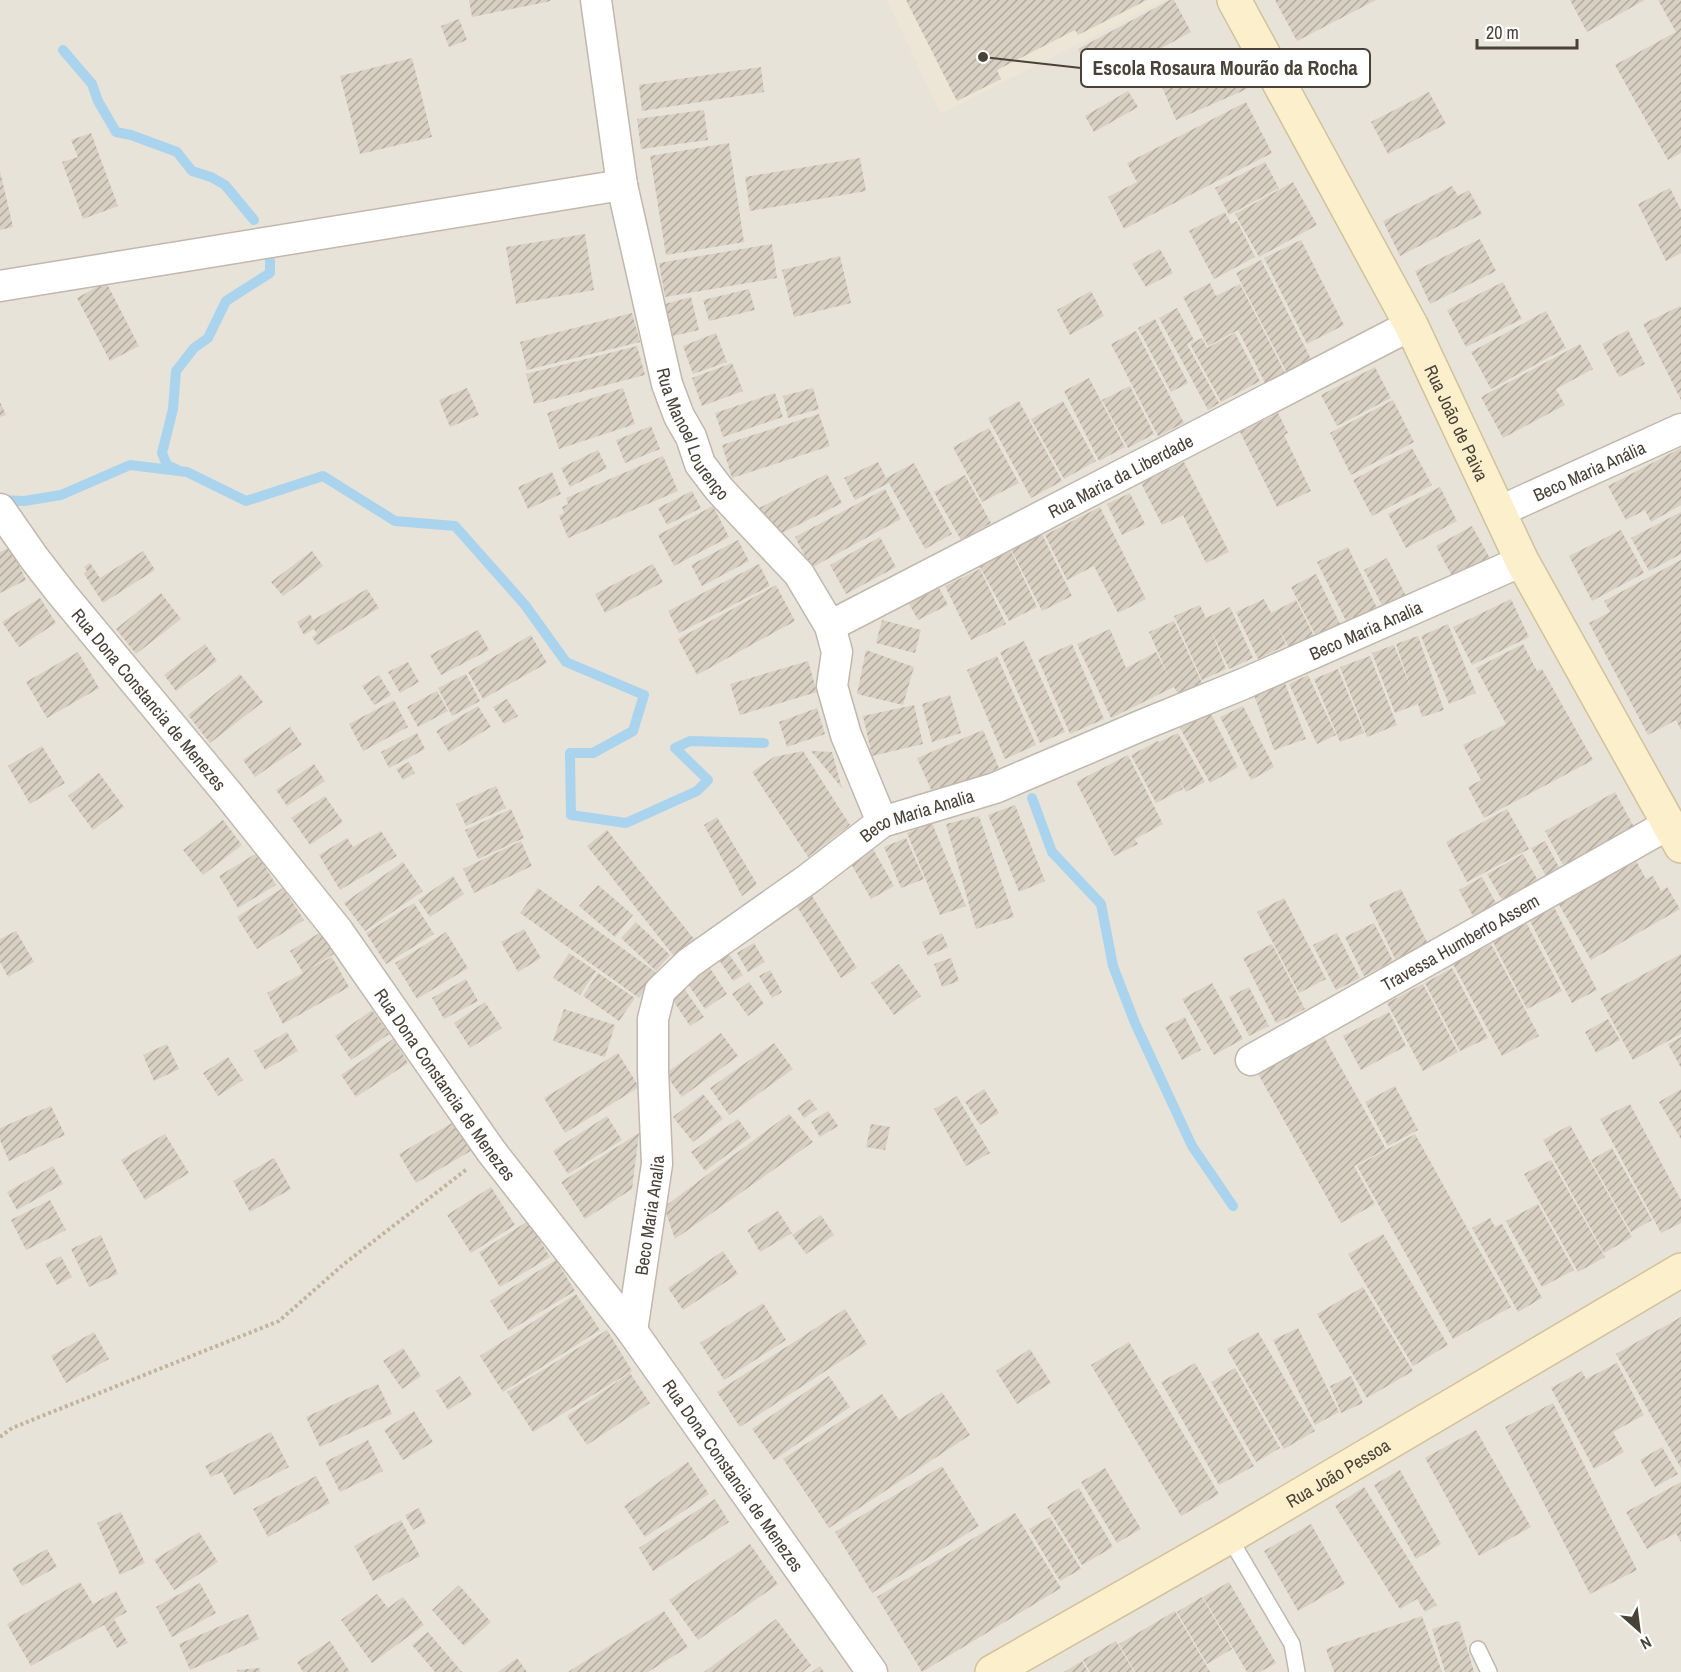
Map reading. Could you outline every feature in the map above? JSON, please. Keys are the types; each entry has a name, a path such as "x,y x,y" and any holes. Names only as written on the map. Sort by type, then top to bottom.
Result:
{"street":[{"name":"Rua Manoel Lourenço","path":"596,0 622,185 667,384 679,416 691,437 700,464 719,489 799,574 830,626 837,652 832,686 846,735 882,822"},
{"name":"Rua João de Paiva","path":"1234,0 1411,325 1522,561 1675,835"},
{"path":"0,286 622,185"},
{"name":"Rua Maria da Liberdade","path":"830,626 1411,325"},
{"name":"Beco Maria Anália","path":"1498,512 1681,429"},
{"name":"Rua Dona Constancia de Menezes","path":"2,511 62,594 229,795 338,931 491,1151 632,1331 872,1672"},
{"name":"Beco Maria Analia","path":"632,1331 657,1164 653,1019 660,991 689,963 808,879 882,822 995,788 1243,684 1522,561"},
{"name":"Travessa Humberto Assem","path":"1251,1060 1675,835"},
{"name":"Rua João Pessoa","path":"992,1672 1229,1537 1681,1270"}],"lane":[{"path":"1229,1537 1292,1644 1297,1672"},
{"path":"1478,1649 1490,1672"}],"path":[{"path":"0,1437 12,1428 279,1320 371,1243 491,1151"}],"shaded area":[{"path":"0,0 1681,0 1681,1672 0,1672"},
{"path":"887,0 1164,0 941,114"}],"building":[{"path":"469,0 551,0 551,1 472,17"},
{"path":"906,0 1147,0 1078,35 1075,30 997,70 1001,79 957,101"},
{"path":"1170,0 1174,0 1191,32 1097,83 1078,49"},
{"path":"1275,0 1376,0 1297,41"},
{"path":"1570,0 1645,0 1587,32"},
{"path":"1658,0 1681,0 1681,153 1668,160 1615,65 1676,32"},
{"path":"459,19 467,40 449,47 441,26"},
{"path":"1229,49 1247,89 1176,120 1159,80"},
{"path":"412,58 432,137 360,154 340,76"},
{"path":"761,67 764,92 642,111 639,85"},
{"path":"1128,91 1138,107 1094,132 1085,116"},
{"path":"1429,92 1446,124 1388,154 1371,122"},
{"path":"1246,102 1272,153 1124,229 1108,197 1137,182 1127,163"},
{"path":"704,110 708,140 641,149 637,119"},
{"path":"91,133 118,206 83,219 62,162 78,157 71,140"},
{"path":"729,143 744,242 666,255 650,156"},
{"path":"860,158 866,191 750,211 745,177"},
{"path":"1265,162 1279,188 1229,215 1215,188"},
{"path":"0,171 13,227 0,230"},
{"path":"1293,182 1317,225 1259,257 1235,214"},
{"path":"1452,186 1458,196 1469,190 1482,214 1400,256 1383,221"},
{"path":"1670,188 1681,210 1681,253 1666,261 1638,204"},
{"path":"1225,212 1231,224 1237,221 1255,257 1214,279 1189,231"},
{"path":"585,234 594,290 516,304 506,247"},
{"path":"1480,239 1496,271 1430,304 1415,271"},
{"path":"1301,240 1344,325 1307,344 1264,258"},
{"path":"772,244 777,278 665,297 659,263"},
{"path":"1160,249 1173,273 1146,287 1132,264"},
{"path":"840,256 851,303 794,317 782,270"},
{"path":"1261,260 1315,367 1290,379 1236,273"},
{"path":"106,282 139,346 110,361 77,298"},
{"path":"1503,282 1522,319 1466,347 1447,310"},
{"path":"1210,283 1216,296 1240,284 1285,373 1265,383 1238,330 1208,346 1183,297"},
{"path":"749,289 755,310 709,321 703,300"},
{"path":"1091,291 1104,316 1070,335 1057,310"},
{"path":"691,297 699,330 673,336 665,304"},
{"path":"1680,306 1681,308 1681,400 1643,324"},
{"path":"1177,308 1194,340 1187,344 1219,403 1208,410 1159,318"},
{"path":"1546,311 1566,348 1491,389 1471,352"},
{"path":"632,313 640,342 527,370 520,342"},
{"path":"1155,319 1188,383 1171,392 1138,328"},
{"path":"1628,330 1645,364 1619,377 1602,344"},
{"path":"1136,331 1184,423 1158,436 1111,344"},
{"path":"716,333 727,362 693,374 683,346"},
{"path":"1235,333 1260,381 1221,402 1190,344 1202,338 1207,348"},
{"path":"1580,344 1593,369 1556,389 1565,405 1503,438 1481,397"},
{"path":"637,346 645,375 534,404 526,374"},
{"path":"732,363 743,391 702,406 692,378"},
{"path":"1375,367 1391,398 1337,426 1321,395"},
{"path":"1089,378 1125,447 1099,461 1064,391"},
{"path":"1130,386 1154,434 1128,448 1102,400"},
{"path":"467,388 479,415 450,427 439,400"},
{"path":"623,388 635,424 559,449 547,413"},
{"path":"813,388 819,409 788,418 783,396"},
{"path":"775,393 783,417 723,437 715,413"},
{"path":"1393,400 1414,442 1351,475 1330,433"},
{"path":"1019,401 1062,481 1031,498 988,418"},
{"path":"1063,401 1096,461 1064,479 1031,419"},
{"path":"0,402 6,415 0,417"},
{"path":"1278,413 1288,433 1284,435 1311,491 1277,507 1240,432"},
{"path":"819,414 830,446 732,478 722,445"},
{"path":"651,426 660,449 625,463 616,440"},
{"path":"989,428 1019,483 982,502 953,447"},
{"path":"1412,448 1432,485 1372,516 1353,480"},
{"path":"1681,448 1681,505 1651,522 1645,510 1626,520 1608,486"},
{"path":"598,450 607,468 570,487 561,468"},
{"path":"663,456 678,491 568,538 559,516 564,513 562,507 568,504 566,498"},
{"path":"878,462 886,478 914,463 952,534 925,549 889,483 855,500 844,478"},
{"path":"1184,462 1229,552 1206,563 1183,515 1162,525 1141,483"},
{"path":"552,472 561,494 528,509 518,487"},
{"path":"827,474 842,503 774,537 759,508"},
{"path":"965,475 991,523 961,540 934,492"},
{"path":"1440,487 1457,521 1406,548 1388,514"},
{"path":"885,489 901,519 811,568 795,537"},
{"path":"692,491 701,508 667,525 658,508"},
{"path":"1130,493 1145,524 1122,535 1107,504"},
{"path":"713,506 729,537 674,566 658,535"},
{"path":"1100,507 1146,599 1118,613 1094,566 1067,580 1045,535"},
{"path":"1681,512 1681,554 1649,571 1631,538"},
{"path":"1472,526 1492,562 1455,582 1436,546"},
{"path":"1621,530 1644,573 1592,601 1569,556"},
{"path":"1042,534 1072,596 1042,611 1011,549"},
{"path":"880,537 896,567 846,594 830,565"},
{"path":"738,540 749,561 702,586 691,565"},
{"path":"10,547 26,580 0,593 0,552"},
{"path":"1348,547 1377,608 1347,623 1317,562"},
{"path":"143,551 155,570 103,603 84,574 87,571 84,567 90,563 100,578"},
{"path":"312,551 323,566 283,596 271,582"},
{"path":"1011,551 1037,607 1009,621 979,565"},
{"path":"1387,558 1408,600 1385,611 1364,570"},
{"path":"1681,560 1681,730 1676,720 1648,735 1589,623 1610,612 1604,601"},
{"path":"653,564 663,582 605,613 595,594"},
{"path":"759,564 770,586 679,633 668,611"},
{"path":"980,569 1006,624 971,640 945,586"},
{"path":"1316,574 1342,628 1318,640 1291,587"},
{"path":"776,585 795,621 697,675 678,639"},
{"path":"938,586 948,605 918,620 908,602"},
{"path":"367,589 379,608 317,645 312,637 317,634 314,629 304,635 297,622 310,614 313,620"},
{"path":"161,593 181,619 136,654 116,629"},
{"path":"40,598 56,623 19,647 2,622"},
{"path":"1264,599 1271,613 1296,600 1315,638 1290,650 1276,622 1286,645 1258,659 1236,612"},
{"path":"1511,599 1529,637 1472,665 1453,627"},
{"path":"1200,605 1206,618 1230,607 1253,658 1229,669 1210,628 1226,669 1202,680 1174,616"},
{"path":"882,620 921,630 915,653 876,643"},
{"path":"1174,621 1202,683 1178,694 1174,687 1111,718 1077,644 1110,629 1126,668 1156,652 1169,677 1149,632"},
{"path":"1448,624 1476,693 1449,704 1421,636"},
{"path":"478,630 489,650 441,675 430,655"},
{"path":"531,635 547,663 483,699 468,672"},
{"path":"1418,636 1444,710 1422,717 1418,704 1395,713 1372,653 1394,645 1412,691 1396,644"},
{"path":"1024,641 1065,732 1040,743 1000,652"},
{"path":"205,644 217,661 176,691 164,675"},
{"path":"1072,644 1104,719 1070,734 1038,659"},
{"path":"1523,644 1537,671 1542,669 1593,760 1484,818 1468,787 1481,780 1463,745 1506,724 1476,668"},
{"path":"866,650 914,667 903,705 857,694"},
{"path":"78,652 99,688 47,718 26,682"},
{"path":"997,656 1036,745 1005,759 967,670"},
{"path":"1370,656 1397,725 1367,737 1340,667"},
{"path":"808,661 817,692 740,715 730,684"},
{"path":"408,662 419,682 400,693 388,672"},
{"path":"1338,669 1364,733 1340,742 1314,679"},
{"path":"240,674 263,702 210,743 188,715"},
{"path":"466,674 480,701 452,716 438,688"},
{"path":"379,675 391,695 374,705 362,686"},
{"path":"1308,675 1336,735 1317,744 1289,684"},
{"path":"1285,683 1306,739 1274,750 1254,695"},
{"path":"437,691 448,711 418,727 407,707"},
{"path":"950,695 961,733 932,742 922,704"},
{"path":"507,699 518,716 504,724 493,707"},
{"path":"394,700 408,727 363,751 349,724"},
{"path":"914,705 923,744 872,756 863,716"},
{"path":"478,706 491,727 449,752 436,731"},
{"path":"1243,706 1274,767 1251,780 1220,717"},
{"path":"817,708 825,734 787,747 779,722"},
{"path":"1210,712 1238,767 1210,783 1180,728"},
{"path":"290,727 302,745 255,777 243,760"},
{"path":"983,730 999,768 934,796 917,758"},
{"path":"417,733 425,749 389,768 381,752"},
{"path":"1178,733 1205,782 1186,792 1178,777 1183,789 1156,803 1131,755"},
{"path":"42,746 65,783 30,804 8,766"},
{"path":"803,751 850,825 808,857 752,772 774,757"},
{"path":"811,751 832,752 842,788"},
{"path":"1128,755 1163,824 1135,839 1138,844 1114,856 1076,782"},
{"path":"409,762 415,773 403,780 396,769"},
{"path":"314,764 325,781 287,806 276,790"},
{"path":"99,773 124,807 93,830 68,796"},
{"path":"496,786 506,808 466,826 456,804"},
{"path":"1615,792 1634,827 1563,865 1545,831"},
{"path":"325,796 343,822 310,845 291,818"},
{"path":"1015,805 1045,881 1019,892 988,815"},
{"path":"511,809 524,838 478,859 465,830"},
{"path":"1507,809 1529,849 1467,882 1446,842"},
{"path":"979,816 1014,917 976,929 946,824"},
{"path":"717,817 757,884 742,896 704,825"},
{"path":"223,820 242,845 203,875 183,850"},
{"path":"932,823 966,906 940,915 907,833"},
{"path":"607,830 694,939 673,955 587,846"},
{"path":"381,831 397,856 340,890 319,855 347,838 353,847"},
{"path":"906,838 924,879 901,888 884,847"},
{"path":"521,841 532,866 474,893 463,869"},
{"path":"1545,841 1561,871 1547,878 1531,848"},
{"path":"873,849 894,886 871,899 850,862"},
{"path":"257,853 276,885 238,908 219,876"},
{"path":"1523,854 1540,884 1505,905 1487,874"},
{"path":"1635,859 1646,879 1653,876 1661,891 1667,887 1680,909 1591,960 1558,903"},
{"path":"403,862 423,891 365,931 344,903"},
{"path":"453,876 464,894 430,917 418,900"},
{"path":"1482,877 1497,905 1474,918 1459,890"},
{"path":"598,885 633,915 615,937 579,906"},
{"path":"283,888 304,920 257,949 237,917"},
{"path":"538,888 657,973 639,998 520,913"},
{"path":"1401,889 1429,946 1396,961 1369,904"},
{"path":"809,891 857,968 841,978 793,900"},
{"path":"1284,898 1326,979 1299,993 1257,912"},
{"path":"414,903 434,934 386,964 366,933"},
{"path":"1554,907 1597,990 1572,1003 1529,919"},
{"path":"636,922 670,955 656,971 621,938"},
{"path":"1526,922 1562,991 1527,1009 1492,940"},
{"path":"1374,923 1393,961 1364,976 1345,937"},
{"path":"524,929 541,958 518,972 501,942"},
{"path":"16,931 34,962 8,977 0,962 0,939"},
{"path":"321,932 334,954 305,971 332,957 349,987 283,1024 267,993 303,973 290,951"},
{"path":"446,932 468,968 417,999 395,963"},
{"path":"942,933 948,947 928,956 922,942"},
{"path":"1337,933 1360,978 1336,990 1313,945"},
{"path":"754,943 765,962 748,972 737,953"},
{"path":"1272,944 1305,1009 1276,1023 1243,958"},
{"path":"1491,944 1539,1036 1502,1056 1453,964"},
{"path":"569,953 596,971 580,995 553,978"},
{"path":"729,954 743,975 733,981 719,960"},
{"path":"1681,954 1681,1034 1633,1060 1600,998"},
{"path":"951,958 959,981 942,987 934,964"},
{"path":"899,964 921,996 894,1015 871,983"},
{"path":"708,965 727,994 705,1009 685,980"},
{"path":"1452,968 1488,1038 1460,1051 1425,983"},
{"path":"770,970 782,992 772,998 759,976"},
{"path":"598,973 635,998 619,1021 583,996"},
{"path":"466,979 478,1001 444,1019 432,998"},
{"path":"749,982 764,1004 748,1016 732,994"},
{"path":"1212,983 1243,1039 1214,1055 1182,999"},
{"path":"1423,984 1458,1052 1423,1071 1387,1003"},
{"path":"683,987 704,1017 690,1026 670,996"},
{"path":"1249,987 1269,1026 1249,1036 1229,997"},
{"path":"485,1002 502,1028 470,1048 454,1023"},
{"path":"564,1009 615,1025 605,1057 553,1041"},
{"path":"372,1010 389,1034 351,1060 335,1036"},
{"path":"1389,1012 1406,1046 1361,1070 1343,1036"},
{"path":"1185,1017 1201,1050 1182,1060 1165,1027"},
{"path":"1608,1019 1620,1040 1596,1053 1585,1032"},
{"path":"287,1032 298,1051 265,1070 254,1051"},
{"path":"721,1033 738,1056 682,1097 665,1074"},
{"path":"1323,1035 1386,1149 1354,1166 1375,1204 1341,1223 1257,1072"},
{"path":"1681,1037 1681,1068 1668,1044"},
{"path":"393,1039 408,1063 356,1097 341,1075"},
{"path":"774,1043 793,1069 729,1115 710,1088"},
{"path":"167,1044 179,1069 154,1081 143,1055"},
{"path":"618,1053 639,1087 565,1133 544,1098"},
{"path":"228,1057 243,1080 218,1096 203,1073"},
{"path":"1395,1086 1418,1130 1388,1146 1365,1102"},
{"path":"984,1089 999,1113 980,1125 965,1102"},
{"path":"1681,1089 1681,1139 1659,1102"},
{"path":"703,1094 723,1119 693,1142 673,1117"},
{"path":"957,1096 990,1153 966,1166 934,1109"},
{"path":"810,1099 817,1109 804,1118 797,1108"},
{"path":"1630,1104 1681,1200 1681,1223 1661,1233 1600,1119"},
{"path":"51,1106 65,1135 9,1161 0,1140 0,1128"},
{"path":"828,1111 838,1126 820,1137 811,1122"},
{"path":"789,1114 813,1142 675,1239 664,1207"},
{"path":"607,1116 622,1140 568,1174 553,1151"},
{"path":"738,1119 751,1137 705,1171 691,1152"},
{"path":"457,1120 474,1149 416,1183 399,1154"},
{"path":"871,1124 890,1127 885,1150 866,1147"},
{"path":"1570,1125 1632,1237 1604,1253 1543,1140"},
{"path":"639,1133 632,1189 585,1219 561,1182"},
{"path":"165,1134 189,1173 145,1200 121,1160"},
{"path":"1415,1134 1511,1307 1453,1339 1357,1166"},
{"path":"1612,1148 1652,1220 1631,1232 1591,1160"},
{"path":"274,1158 291,1189 250,1212 233,1181"},
{"path":"1551,1160 1605,1257 1578,1272 1524,1174"},
{"path":"53,1166 63,1184 17,1210 7,1192"},
{"path":"491,1187 515,1225 471,1253 447,1215"},
{"path":"50,1200 66,1230 26,1250 11,1220"},
{"path":"1538,1204 1574,1270 1542,1287 1506,1221"},
{"path":"778,1211 792,1233 760,1252 747,1230"},
{"path":"821,1215 834,1235 806,1254 792,1235"},
{"path":"1490,1218 1495,1227 1502,1224 1542,1298 1518,1312 1472,1228"},
{"path":"528,1221 550,1257 500,1287 479,1252"},
{"path":"1383,1234 1448,1345 1413,1366 1348,1254"},
{"path":"101,1235 118,1274 89,1287 71,1249"},
{"path":"723,1251 738,1274 683,1310 668,1288"},
{"path":"61,1256 72,1277 57,1285 45,1264"},
{"path":"556,1260 575,1291 509,1331 490,1301"},
{"path":"1363,1287 1413,1371 1367,1398 1317,1314"},
{"path":"576,1294 600,1330 503,1392 480,1356"},
{"path":"763,1303 786,1340 724,1380 700,1343"},
{"path":"845,1309 867,1344 740,1427 717,1392"},
{"path":"1681,1317 1681,1468 1616,1354"},
{"path":"1298,1328 1339,1412 1315,1425 1273,1340"},
{"path":"607,1330 632,1371 533,1432 507,1392"},
{"path":"94,1332 109,1359 66,1383 51,1356"},
{"path":"1258,1332 1315,1431 1284,1449 1227,1349"},
{"path":"1129,1342 1219,1494 1181,1516 1091,1365"},
{"path":"403,1348 421,1376 402,1389 383,1361"},
{"path":"1030,1349 1051,1383 1017,1404 996,1371"},
{"path":"1195,1363 1254,1466 1219,1485 1161,1382"},
{"path":"1617,1363 1644,1415 1613,1432 1624,1452 1594,1469 1551,1388 1582,1371 1586,1379"},
{"path":"1235,1368 1280,1448 1256,1462 1211,1382"},
{"path":"630,1373 650,1403 587,1445 567,1416"},
{"path":"460,1376 472,1395 448,1410 436,1391"},
{"path":"829,1376 850,1407 774,1460 752,1429"},
{"path":"1351,1376 1363,1403 1341,1413 1330,1386"},
{"path":"378,1384 392,1414 320,1447 306,1417"},
{"path":"942,1392 970,1435 829,1528 783,1459 882,1394 899,1420"},
{"path":"1553,1403 1637,1570 1590,1594 1505,1427"},
{"path":"414,1411 433,1442 403,1460 384,1430"},
{"path":"1476,1430 1531,1527 1479,1556 1425,1458"},
{"path":"271,1432 289,1467 234,1495 222,1472 211,1477 205,1466"},
{"path":"368,1440 383,1471 340,1492 325,1462"},
{"path":"1662,1447 1678,1474 1655,1487 1640,1460"},
{"path":"688,1462 709,1494 645,1537 624,1506"},
{"path":"942,1466 979,1526 872,1593 835,1532"},
{"path":"1105,1468 1141,1529 1117,1543 1081,1482"},
{"path":"1400,1470 1441,1544 1416,1559 1374,1485"},
{"path":"316,1476 330,1503 268,1537 253,1509"},
{"path":"1681,1482 1681,1542 1676,1533 1647,1549 1626,1512"},
{"path":"1364,1487 1437,1605 1425,1612 1417,1599 1400,1609 1335,1506"},
{"path":"1079,1488 1113,1547 1082,1565 1047,1507"},
{"path":"715,1499 729,1522 653,1571 639,1548"},
{"path":"419,1508 426,1523 413,1530 405,1515"},
{"path":"121,1512 145,1563 120,1575 97,1523"},
{"path":"1015,1513 1061,1588 922,1672 877,1597"},
{"path":"1050,1517 1081,1569 1060,1581 1029,1529"},
{"path":"401,1520 420,1556 373,1581 354,1546"},
{"path":"1311,1524 1345,1584 1298,1611 1264,1551"},
{"path":"199,1532 218,1562 174,1590 154,1560"},
{"path":"750,1544 778,1584 698,1640 669,1600"},
{"path":"47,1549 57,1567 22,1586 12,1568"},
{"path":"80,1582 93,1604 116,1591 127,1612 114,1619 128,1643 117,1648 104,1625 31,1666 7,1624"},
{"path":"1229,1582 1276,1663 1260,1672 1247,1672 1203,1597"},
{"path":"200,1583 216,1613 172,1637 156,1607"},
{"path":"459,1585 491,1622 464,1646 432,1610"},
{"path":"377,1594 388,1608 403,1597 424,1625 372,1663 341,1620"},
{"path":"1202,1597 1232,1649 1207,1664 1177,1612"},
{"path":"664,1611 688,1647 648,1672 568,1672"},
{"path":"1175,1611 1210,1672 1135,1672 1119,1644"},
{"path":"248,1614 259,1639 190,1670 179,1644"},
{"path":"1422,1616 1442,1672 1334,1672 1326,1649"},
{"path":"776,1619 811,1665 803,1672 704,1672"},
{"path":"1459,1621 1474,1672 1445,1672 1432,1629"},
{"path":"428,1632 462,1672 435,1672 412,1645"},
{"path":"330,1641 350,1672 303,1672 297,1662"},
{"path":"1116,1641 1134,1672 1090,1672 1083,1660"},
{"path":"517,1658 527,1672 498,1672"},
{"path":"1082,1661 1088,1672 1064,1672"},
{"path":"820,1666 824,1672 812,1672"},
{"path":"260,1668 260,1672 238,1672 237,1670"}],"waterway":[{"path":"63,50 92,84 98,101 116,132 131,135 177,152 192,171 211,177 225,185 254,220"},
{"path":"176,469 167,465 162,453 173,409 176,371 194,348 208,338 226,301 270,273 270,261"},
{"path":"0,500 24,501 61,495 130,465 187,472 246,501 323,476 395,521 455,526 525,605 566,662 644,695 633,731 593,753 570,753 571,815 626,823 697,791 708,780 675,748 690,741 764,743"},
{"path":"1032,798 1052,852 1101,904 1113,966 1135,1023 1192,1146 1233,1206"}],"place":[{"name":"Escola Rosaura Mourão da Rocha","path":"983,57"}]}
